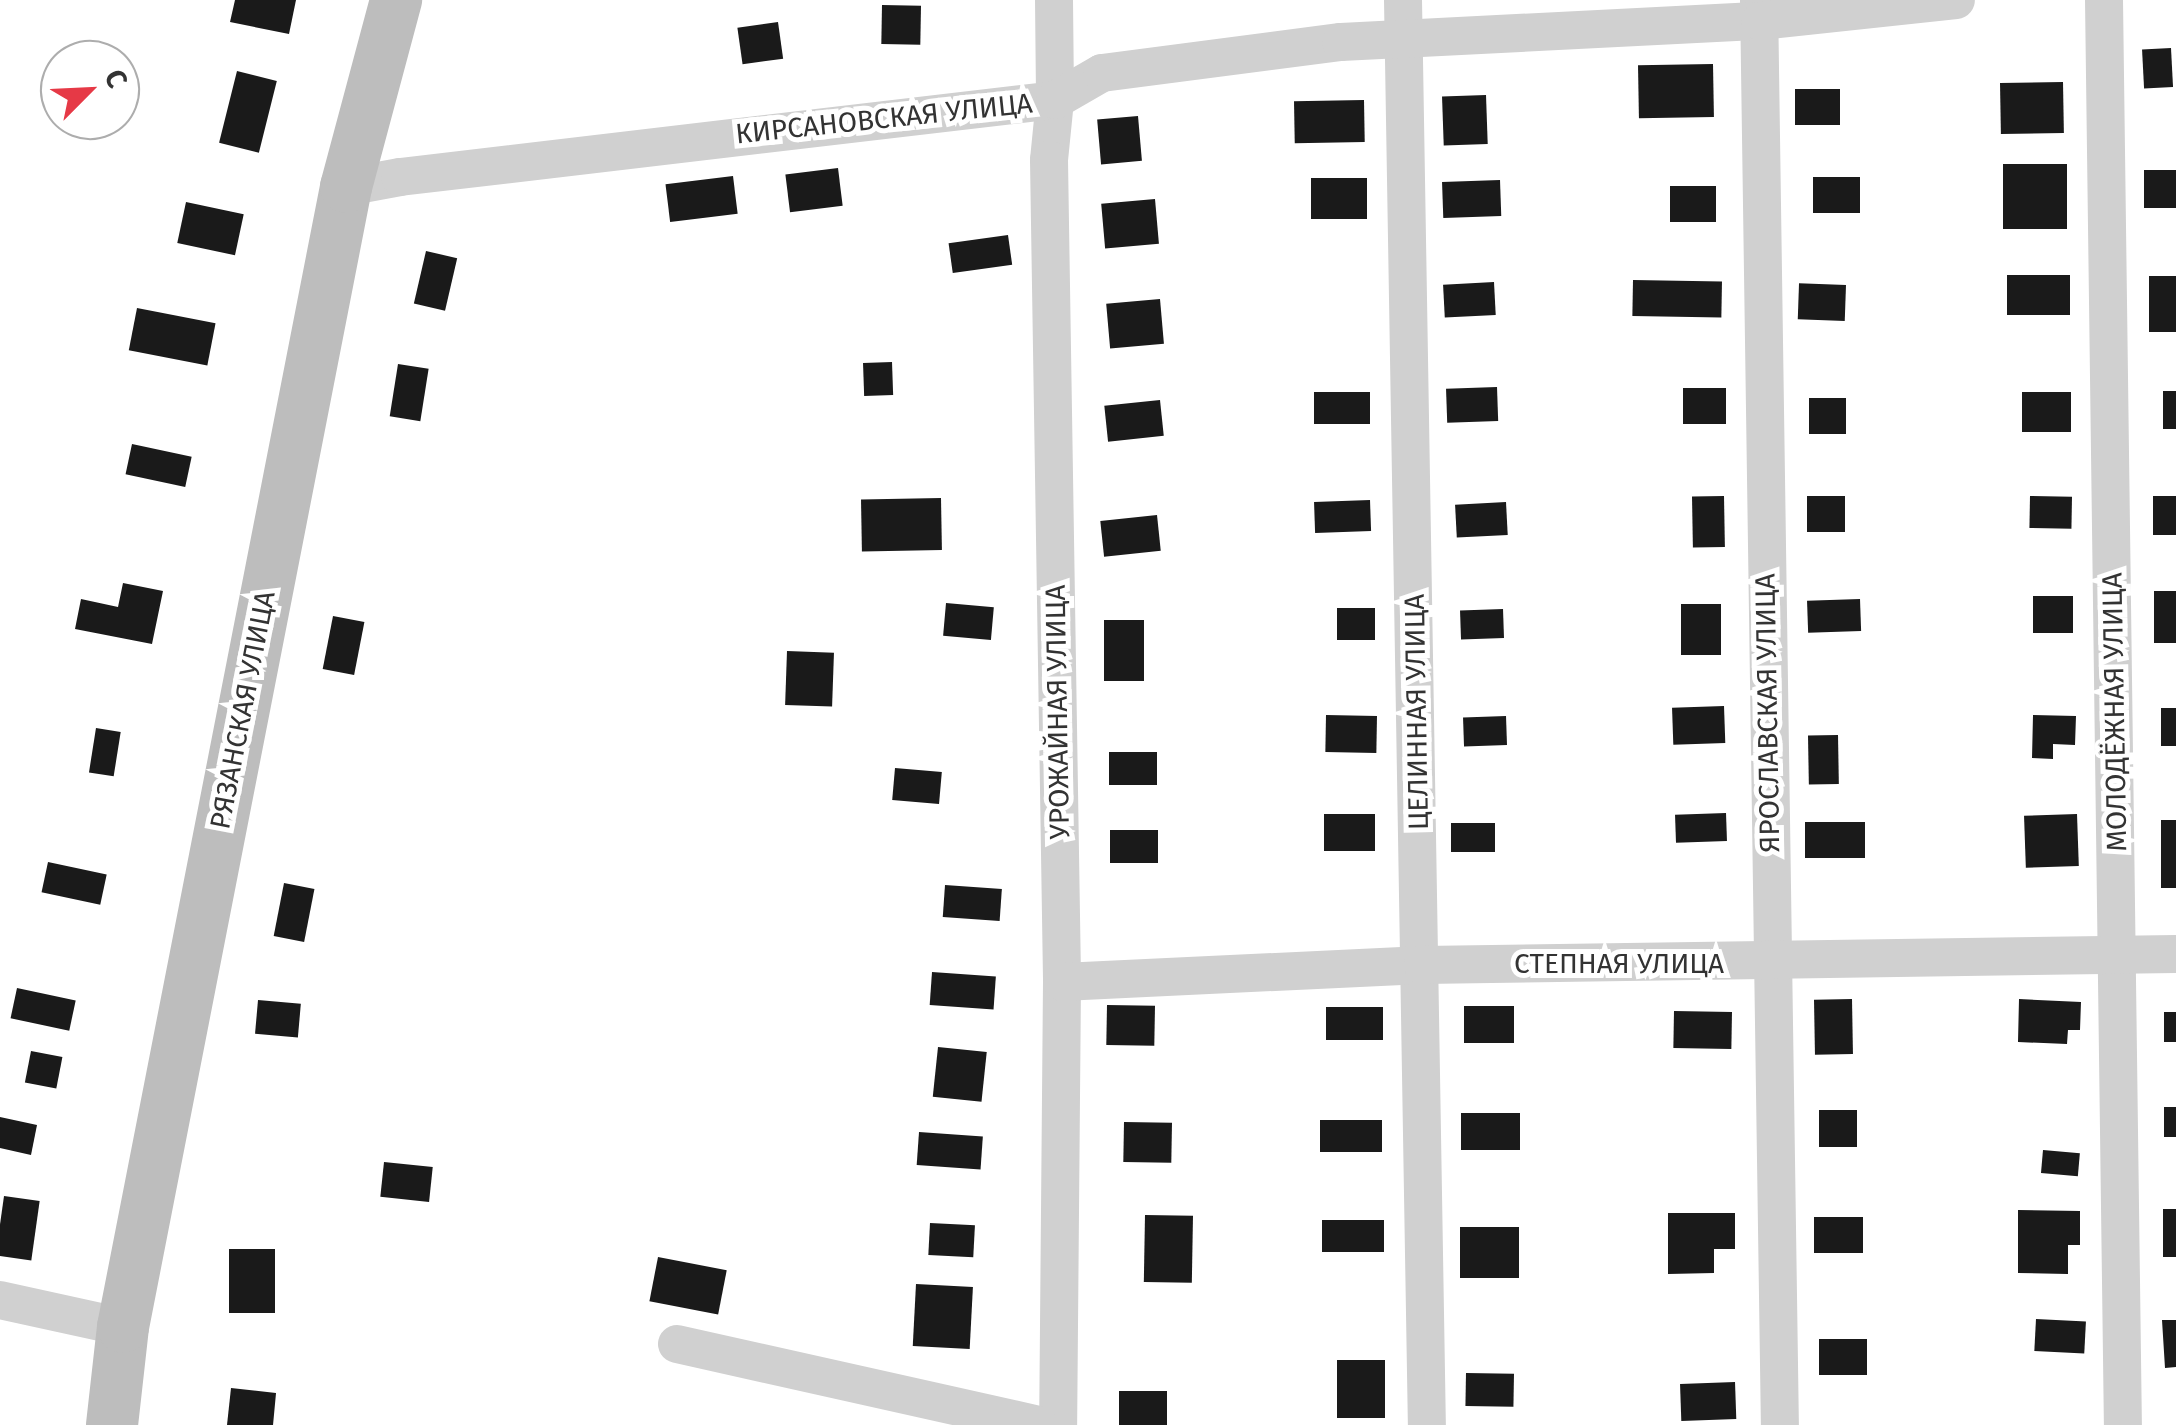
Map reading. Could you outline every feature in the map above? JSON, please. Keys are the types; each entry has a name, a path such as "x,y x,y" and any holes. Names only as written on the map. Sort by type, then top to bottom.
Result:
{"main road":[{"name":"РЯЗАНСКАЯ УЛИЦА","path":"112,1425 123,1327 346,187 396,0"}],"street":[{"name":"УРОЖАЙНАЯ УЛИЦА","path":"1054,0 1055,100 1049,160 1062,982 1058,1425"},
{"name":"ЦЕЛИННАЯ УЛИЦА","path":"1403,0 1423,965 1427,1425"},
{"name":"КИРСАНОВСКАЯ УЛИЦА","path":"346,187 439,172 1055,100 1102,73 1341,42 1759,10 1956,0"},
{"name":"МОЛОДЁЖНАЯ УЛИЦА","path":"2104,0 2123,1425"},
{"name":"ЯРОСЛАВСКАЯ УЛИЦА","path":"1759,10 1780,1425"},
{"name":"СТЕПНАЯ УЛИЦА","path":"1062,982 1423,965 1772,963 2176,954"},
{"path":"0,1300 123,1327"},
{"path":"677,1344 1039,1425"}],"building":[{"path":"235,0 296,0 289,34 230,22"},
{"path":"882,5 921,6 920,45 881,44"},
{"path":"778,22 783,59 743,64 737,28"},
{"path":"2171,48 2173,87 2144,88 2142,50"},
{"path":"1713,64 1714,117 1639,118 1638,65"},
{"path":"237,71 277,81 259,153 219,143"},
{"path":"2063,82 2064,133 2001,134 2000,83"},
{"path":"1795,89 1840,89 1840,125 1795,125"},
{"path":"1486,95 1488,144 1444,146 1442,97"},
{"path":"1364,100 1365,142 1295,143 1294,101"},
{"path":"1138,116 1142,161 1101,164 1097,120"},
{"path":"2003,164 2067,164 2067,229 2003,229"},
{"path":"838,168 843,206 790,212 785,174"},
{"path":"2144,170 2176,170 2176,208 2144,208"},
{"path":"733,176 738,214 670,222 666,184"},
{"path":"1813,177 1860,177 1860,213 1813,213"},
{"path":"1311,178 1367,178 1367,219 1311,219"},
{"path":"1500,180 1501,216 1443,218 1442,182"},
{"path":"1670,186 1716,186 1716,222 1670,222"},
{"path":"1155,199 1159,244 1105,249 1101,204"},
{"path":"186,202 244,214 235,255 177,243"},
{"path":"1008,235 1012,265 953,273 949,243"},
{"path":"426,251 457,258 445,311 414,304"},
{"path":"2007,275 2070,275 2070,315 2007,315"},
{"path":"2149,276 2176,276 2176,332 2149,332"},
{"path":"1633,280 1722,282 1721,318 1632,316"},
{"path":"1494,282 1496,315 1445,318 1443,285"},
{"path":"1799,283 1846,285 1845,321 1798,319"},
{"path":"1160,299 1164,344 1110,349 1106,304"},
{"path":"137,308 216,323 207,365 129,350"},
{"path":"892,362 893,395 864,396 863,363"},
{"path":"398,364 429,369 420,421 390,416"},
{"path":"1497,387 1498,421 1447,423 1446,389"},
{"path":"1683,388 1726,388 1726,424 1683,424"},
{"path":"2163,391 2176,391 2176,429 2163,429"},
{"path":"1314,392 1370,392 1370,424 1314,424"},
{"path":"2022,392 2071,392 2071,432 2022,432"},
{"path":"1809,398 1846,398 1846,434 1809,434"},
{"path":"1160,400 1164,436 1108,442 1104,406"},
{"path":"132,444 192,457 185,487 126,474"},
{"path":"1724,496 1725,547 1693,548 1692,497"},
{"path":"1807,496 1845,496 1845,532 1807,532"},
{"path":"2030,496 2072,497 2071,529 2029,528"},
{"path":"2153,496 2176,496 2176,535 2153,535"},
{"path":"941,498 942,550 862,551 861,499"},
{"path":"1370,500 1371,531 1315,533 1314,502"},
{"path":"1506,502 1508,535 1457,538 1455,505"},
{"path":"1157,515 1161,551 1104,557 1100,521"},
{"path":"123,583 163,591 152,644 75,629 81,599 118,607"},
{"path":"2154,591 2176,591 2176,643 2154,643"},
{"path":"2033,596 2073,596 2073,633 2033,633"},
{"path":"1860,599 1861,631 1808,633 1807,601"},
{"path":"946,603 994,607 991,640 943,636"},
{"path":"1681,604 1721,604 1721,655 1681,655"},
{"path":"1337,608 1375,608 1375,640 1337,640"},
{"path":"1503,609 1504,638 1461,639 1460,611"},
{"path":"333,616 364,622 354,675 323,669"},
{"path":"1104,620 1144,620 1144,681 1104,681"},
{"path":"787,651 834,653 832,707 785,705"},
{"path":"1724,706 1725,743 1673,745 1672,708"},
{"path":"2161,708 2176,708 2176,746 2161,746"},
{"path":"1326,715 1377,716 1376,753 1325,752"},
{"path":"2033,715 2076,716 2075,745 2053,744 2053,759 2032,758"},
{"path":"1506,716 1507,745 1464,746 1463,718"},
{"path":"96,728 121,732 114,776 89,772"},
{"path":"1838,735 1839,784 1809,785 1808,736"},
{"path":"1109,752 1157,752 1157,785 1109,785"},
{"path":"895,768 942,772 939,804 892,800"},
{"path":"1726,813 1727,841 1676,843 1675,815"},
{"path":"1324,814 1375,814 1375,851 1324,851"},
{"path":"2077,814 2079,866 2026,868 2024,816"},
{"path":"2161,820 2176,820 2176,888 2161,888"},
{"path":"1805,822 1865,822 1865,858 1805,858"},
{"path":"1451,823 1495,823 1495,852 1451,852"},
{"path":"1110,830 1158,830 1158,863 1110,863"},
{"path":"48,862 107,874 100,905 42,892"},
{"path":"284,883 314,889 304,942 274,936"},
{"path":"945,885 1002,889 1000,921 943,917"},
{"path":"932,972 996,976 994,1009 930,1005"},
{"path":"17,988 76,1000 69,1031 11,1018"},
{"path":"1852,999 1853,1054 1815,1055 1814,1000"},
{"path":"2019,999 2081,1002 2080,1030 2068,1030 2067,1044 2018,1042"},
{"path":"258,1000 301,1004 298,1038 255,1034"},
{"path":"1107,1005 1155,1006 1154,1046 1106,1045"},
{"path":"1464,1006 1514,1006 1514,1043 1464,1043"},
{"path":"1326,1007 1383,1007 1383,1040 1326,1040"},
{"path":"1674,1011 1732,1012 1731,1049 1673,1048"},
{"path":"2164,1012 2176,1012 2176,1042 2164,1042"},
{"path":"938,1047 987,1052 982,1102 933,1097"},
{"path":"31,1051 62,1057 56,1089 25,1082"},
{"path":"2164,1107 2176,1107 2176,1137 2164,1137"},
{"path":"1819,1110 1857,1110 1857,1147 1819,1147"},
{"path":"1461,1113 1520,1113 1520,1150 1461,1150"},
{"path":"0,1117 37,1125 31,1155 0,1148"},
{"path":"1320,1120 1382,1120 1382,1152 1320,1152"},
{"path":"1124,1122 1172,1123 1171,1163 1123,1162"},
{"path":"919,1132 983,1136 981,1169 917,1165"},
{"path":"2043,1150 2080,1153 2078,1176 2041,1173"},
{"path":"384,1162 433,1167 429,1202 380,1197"},
{"path":"4,1196 40,1201 31,1260 0,1256"},
{"path":"2163,1209 2176,1209 2176,1257 2163,1257"},
{"path":"2018,1210 2080,1211 2080,1245 2068,1245 2068,1274 2018,1273"},
{"path":"1668,1213 1735,1213 1735,1249 1714,1249 1714,1273 1668,1274"},
{"path":"1145,1215 1193,1216 1192,1283 1144,1282"},
{"path":"1814,1217 1863,1217 1863,1253 1814,1253"},
{"path":"1322,1220 1384,1220 1384,1252 1322,1252"},
{"path":"930,1223 975,1225 973,1257 928,1255"},
{"path":"1460,1227 1519,1227 1519,1278 1460,1278"},
{"path":"229,1249 275,1249 275,1313 229,1313"},
{"path":"658,1257 727,1270 718,1315 649,1301"},
{"path":"916,1284 973,1287 970,1349 913,1346"},
{"path":"2036,1319 2086,1322 2084,1354 2034,1351"},
{"path":"2162,1320 2176,1320 2176,1367 2165,1368"},
{"path":"1819,1339 1867,1339 1867,1375 1819,1375"},
{"path":"1337,1360 1385,1360 1385,1418 1337,1418"},
{"path":"1466,1373 1514,1374 1513,1407 1465,1406"},
{"path":"1735,1382 1736,1419 1681,1421 1680,1384"},
{"path":"231,1388 276,1393 273,1425 227,1425"},
{"path":"1119,1391 1167,1391 1167,1425 1119,1425"}]}
